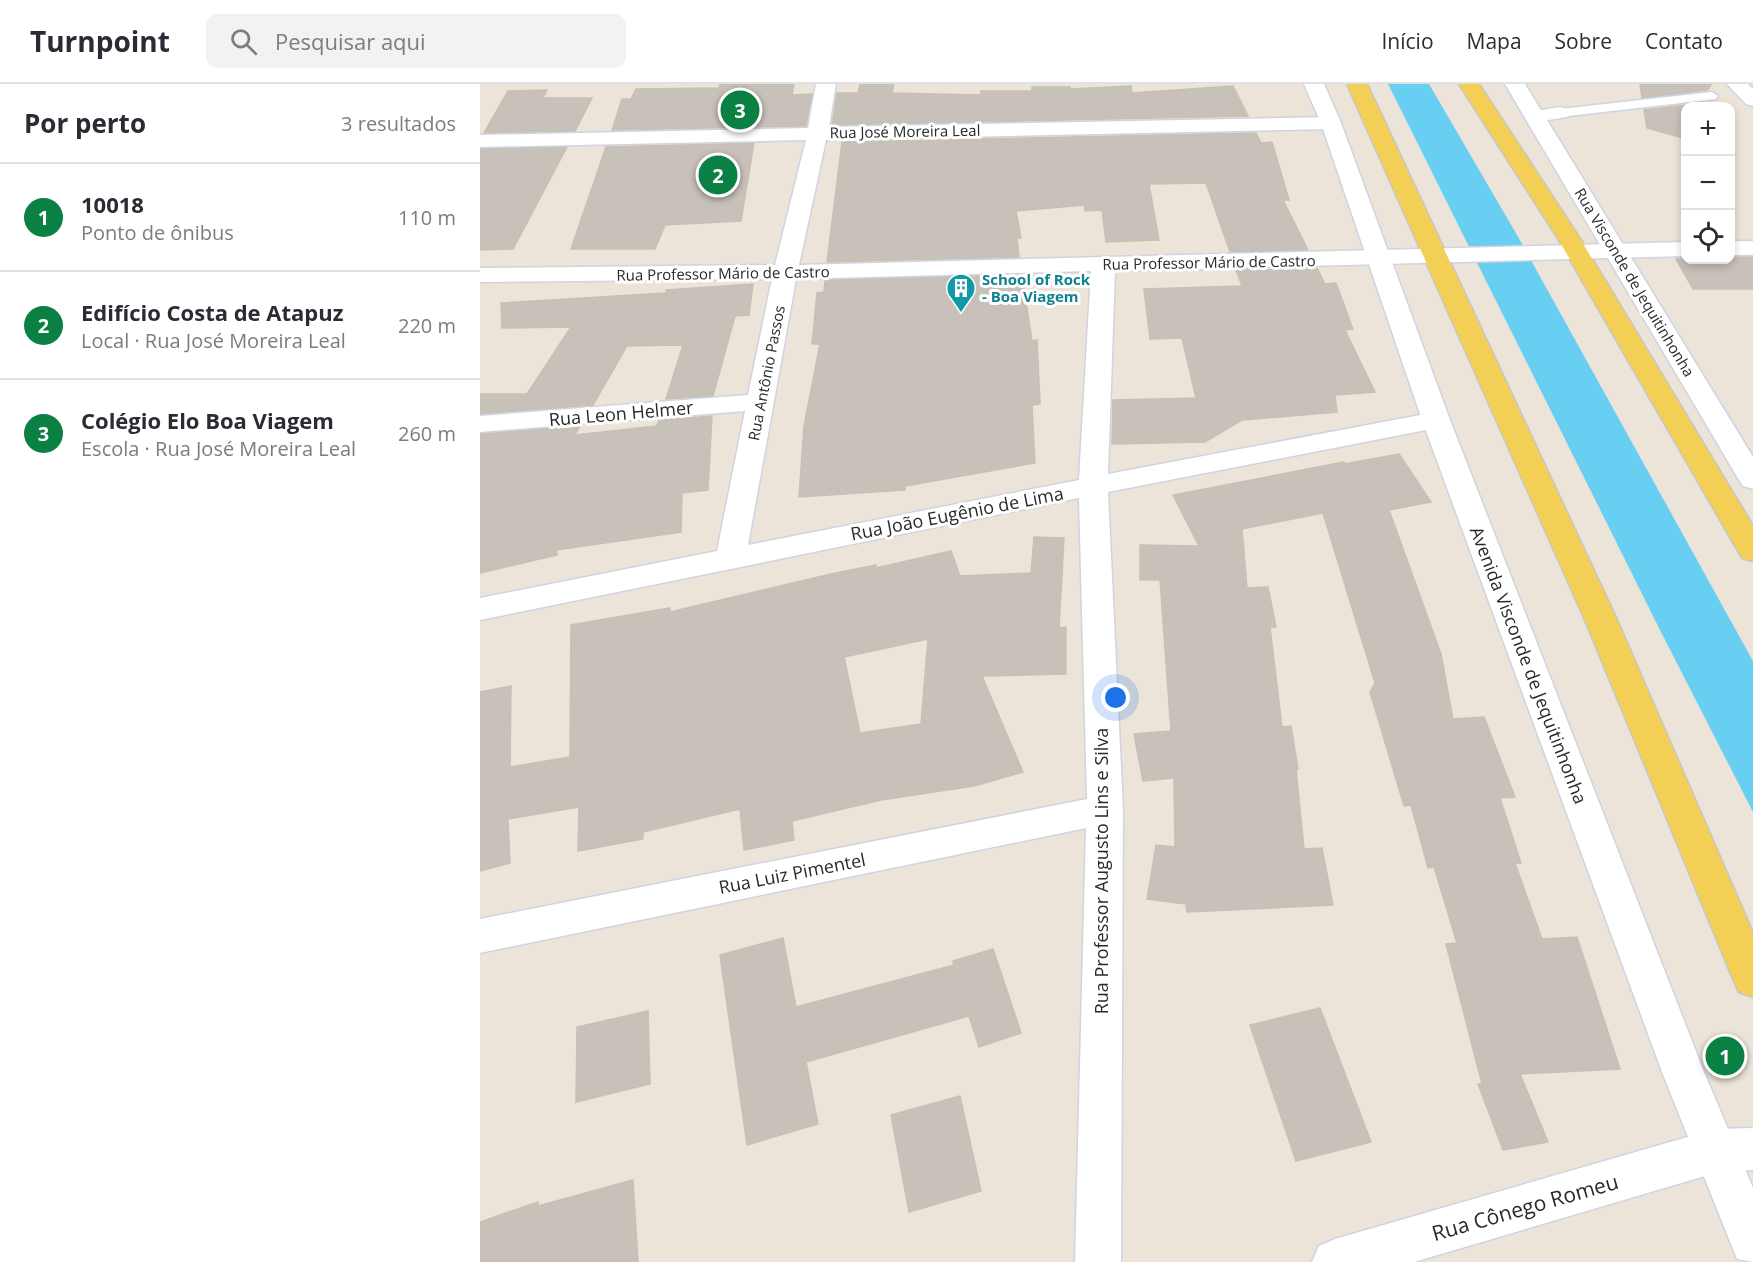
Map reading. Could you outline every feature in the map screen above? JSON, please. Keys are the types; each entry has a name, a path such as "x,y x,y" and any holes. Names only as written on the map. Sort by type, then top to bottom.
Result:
{"main road":[{"path":"1357,84 1601,620 1753,979"},
{"path":"1469,84 1575,252 1753,551"}],"street":[{"name":"Rua Antônio Passos","path":"731,557 785,272 818,132 826,84"},
{"name":"Avenida Visconde de Jequitinhonha","path":"1314,84 1331,123 1436,420 1734,1150 1753,1243"},
{"name":"Rua Visconde de Jequitinhonha","path":"1515,84 1753,480"},
{"path":"1737,84 1753,100"},
{"path":"1536,116 1560,113"},
{"name":"Rua José Moreira Leal","path":"480,141 818,132 1331,123"},
{"path":"1735,248 1753,248"},
{"name":"Rua Professor Mário de Castro","path":"480,275 785,272 1681,249"},
{"name":"Rua Professor Augusto Lins e Silva","path":"1098,1262 1105,810 1093,486 1103,264"},
{"name":"Rua Leon Helmer","path":"480,424 761,402"},
{"name":"Rua João Eugênio de Lima","path":"480,609 731,557 1436,420"},
{"name":"Rua Luiz Pimentel","path":"480,936 1105,810"},
{"name":"Rua Cônego Romeu","path":"1335,1262 1734,1150"}],"lane":[{"path":"1560,113 1712,96"}],"water":[{"path":"1388,84 1429,84 1517,235 1753,661 1753,812 1661,632"}],"building":[{"path":"720,84 794,84 792,95 812,94 806,126 612,130 622,99 631,99 636,89 719,88"},
{"path":"860,84 894,84 892,93 981,95 981,91 1032,91 1032,87 1070,87 1070,89 1131,86 1132,93 1233,86 1248,116 832,125 837,93 858,93"},
{"path":"1640,84 1712,84 1707,90 1642,98"},
{"path":"547,90 543,98 592,98 575,131 484,133 508,91"},
{"path":"1681,106 1681,138 1647,128 1644,110"},
{"path":"1256,133 1261,143 1272,142 1289,200 1283,200 1308,250 1230,252 1206,183 1149,184 1159,240 1106,242 1102,210 1085,211 1084,205 1016,211 1021,238 1017,238 1019,257 827,262 842,142"},
{"path":"754,143 741,221 665,225 655,249 571,249 606,147"},
{"path":"567,147 513,249 480,250 480,149"},
{"path":"1735,257 1753,257 1753,289 1693,289 1676,259 1681,259 1681,264 1735,264"},
{"path":"1317,268 1325,284 1336,283 1353,329 1345,330 1375,392 1335,395 1337,412 1242,420 1205,442 1112,444 1113,400 1196,398 1182,338 1150,339 1144,289 1242,286 1236,270"},
{"path":"1022,275 1032,341 1037,340 1040,404 1032,405 1035,463 905,486 905,490 799,497 804,426 820,344 812,344 817,293 824,292 825,280"},
{"path":"753,284 749,315 735,316 713,396 666,399 683,345 627,346 593,405 480,414 480,394 527,394 571,327 502,328 501,303 666,293 666,290"},
{"path":"712,416 708,490 682,493 681,532 556,550 557,555 480,573 480,434 580,426 575,435 657,426 659,420"},
{"path":"1399,454 1431,502 1389,510 1441,654 1453,719 1484,717 1515,797 1500,798 1521,863 1515,863 1542,939 1577,937 1620,1069 1520,1074 1548,1142 1503,1150 1478,1084 1482,1084 1446,944 1457,943 1434,867 1428,868 1411,805 1404,806 1370,692 1375,683 1323,513 1242,529 1247,588 1268,587 1276,627 1270,627 1282,727 1291,726 1298,769 1296,769 1304,849 1322,848 1333,905 1187,912 1186,904 1147,899 1156,845 1175,847 1174,778 1143,781 1134,734 1171,731 1160,580 1140,580 1140,545 1199,546 1173,495 1344,462 1344,464"},
{"path":"1034,537 1064,538 1059,628 1066,627 1066,674 982,676 1023,772 974,786 881,800 792,821 794,840 744,850 740,809 643,832 643,839 578,851 579,807 508,819 510,863 480,871 480,692 511,686 510,767 570,757 571,625 670,608 670,612 831,574 876,565 876,568 951,551 960,576 1031,573","holes":["928,639 921,724 860,733 844,657"]},
{"path":"783,938 796,1007 954,965 953,961 993,949 1021,1033 979,1047 969,1016 806,1062 818,1124 747,1145 720,955"},
{"path":"1320,1008 1371,1142 1296,1161 1250,1025"},
{"path":"648,1011 650,1084 576,1102 577,1027"},
{"path":"960,1096 981,1191 909,1212 891,1115"},
{"path":"633,1180 638,1262 480,1262 480,1222 538,1202 538,1206"}],"place":[{"name":"Colégio Elo Boa Viagem","path":"740,110"},
{"name":"Edifício Costa de Atapuz","path":"718,175"},
{"name":"School of Rock - Boa Viagem","path":"961,314"},
{"name":"10018","path":"1725,1056"}]}
